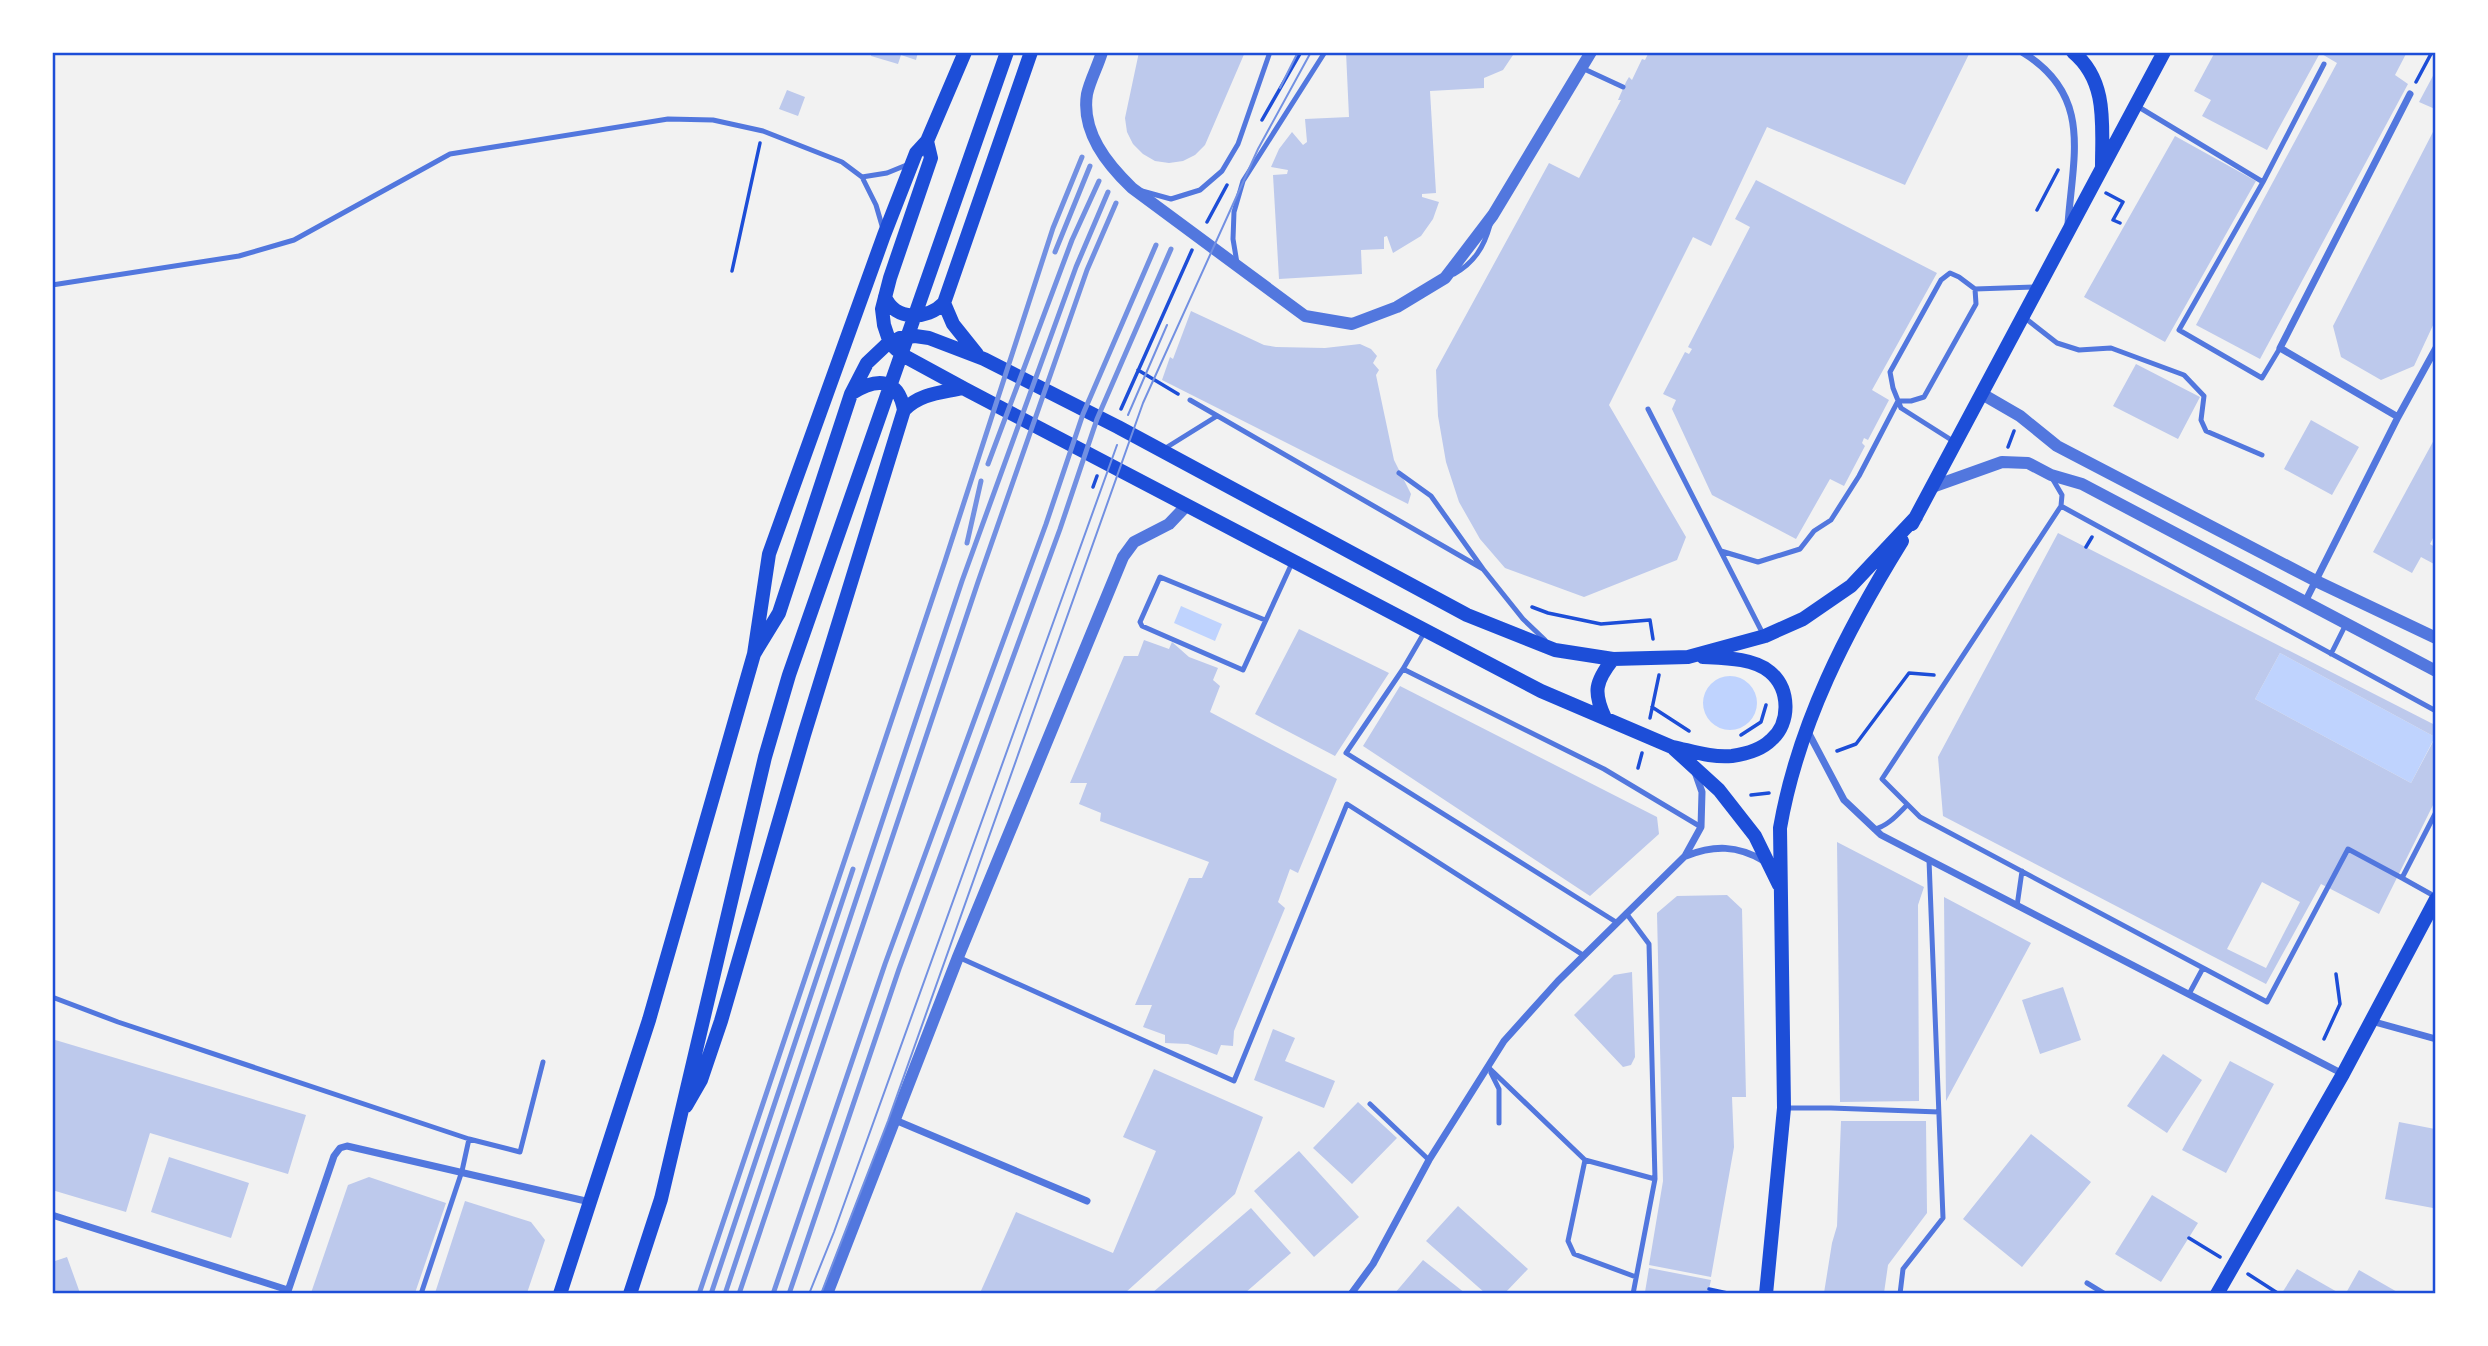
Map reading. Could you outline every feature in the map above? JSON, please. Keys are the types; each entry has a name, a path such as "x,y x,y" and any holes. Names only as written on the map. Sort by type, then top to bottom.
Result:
{"main road":[{"path":"560,1293 649,1020 754,654 769,554 916,153 927,141 965,52"},
{"path":"629,1293 661,1199 765,757 789,675 1007,52"},
{"path":"885,297 894,310 911,316 938,309 944,303 1031,52"},
{"path":"2073,52 2084,61 2099,88 2102,109 2102,167"},
{"path":"1766,1293 1784,1108 1780,828 1806,729 1835,660 1866,599 1932,488 2164,52"},
{"path":"754,654 779,613 851,394 867,363 890,343 900,338 915,336 929,338 982,357 1467,615 1555,650 1612,659 1688,657 1735,660 1770,671 1785,696 1786,711 1781,726 1773,739 1760,748 1745,753 1717,756 1672,747 1541,691 906,358 890,343 882,309 931,158 927,141"},
{"path":"944,303 953,324 982,357"},
{"path":"851,394 866,384 883,383 895,387 900,393 904,410"},
{"path":"678,1119 701,1080 721,1021 804,735 904,410 927,394 968,391"},
{"path":"1688,657 1765,636 1803,619 1851,586 1916,517"},
{"path":"1605,718 1597,700 1597,685 1612,659"},
{"path":"1672,747 1727,799 1755,836 1782,893"},
{"path":"2217,1293 2343,1074 2435,898"}],"street":[{"path":"1102,52 1087,94 1092,135 1101,155 1132,188 1305,316 1352,324 1397,307 1445,278 1493,215 1591,52"},
{"path":"2022,52 2059,84 2069,103 2075,128 2068,232"},
{"path":"2398,417 2280,348 2410,94"},
{"path":"2304,603 2435,348"},
{"path":"1982,394 2020,416 2057,446 2316,581 2435,638"},
{"path":"1932,488 2002,462 2028,463 2051,475 2082,484 2435,671"},
{"path":"827,1293 958,957 1123,557 1134,542 1169,524 1187,505"},
{"path":"1806,729 1844,800 1881,835 2343,1074"},
{"path":"1351,1293 1373,1264 1429,1160 1504,1041 1583,955 1685,856 1701,827 1702,792 1693,765"},
{"path":"1685,856 1703,849 1731,847 1770,865"},
{"path":"2371,1021 2435,1040"},
{"path":"895,1120 1087,1201"},
{"path":"52,1215 288,1292 334,1156 340,1148 347,1146 590,1202"}],"lane":[{"path":"1132,188 1171,199 1200,190 1222,171 1238,144 1270,52"},
{"path":"1238,267 1233,239 1234,212 1244,181 1325,52"},
{"path":"2280,348 2262,378 2179,330 2263,182 2324,64"},
{"path":"1582,68 1623,86"},
{"path":"2136,105 2263,182"},
{"path":"52,285 239,256 294,240 450,154 668,119 712,120 763,131 842,162 862,177 876,205 884,235"},
{"path":"862,177 887,173 913,162"},
{"path":"1956,443 1901,408 1890,372 1941,280 1950,274 1959,276 1975,289 2039,287"},
{"path":"1898,401 1924,397 1976,304 1975,289"},
{"path":"2023,316 2057,343 2079,350 2111,348 2184,374 2204,396 2201,420 2206,431 2262,455"},
{"path":"1189,400 1483,569"},
{"path":"1721,551 1758,562 1800,549 1814,531 1830,520 1859,476 1898,401"},
{"path":"1648,409 1765,636"},
{"path":"1155,447 1217,416"},
{"path":"1399,473 1431,496 1523,619 1555,650"},
{"path":"2051,475 2062,495 2061,506 1882,779 1920,817 2267,1002 2347,849 2435,898"},
{"path":"2061,506 2435,711"},
{"path":"1265,620 1160,577 1140,622 1142,626 1243,670 1293,561"},
{"path":"2331,654 2346,625"},
{"path":"1425,630 1403,669 1346,753 1616,922"},
{"path":"1403,669 1604,769 1701,827"},
{"path":"958,957 1234,1081 1347,804 1583,955"},
{"path":"1874,829 1889,822 1908,805"},
{"path":"2402,878 2433,824 2435,812"},
{"path":"1900,1293 1903,1269 1943,1218 1929,860"},
{"path":"2017,906 2022,872"},
{"path":"1626,913 1649,944 1655,1179 1633,1293"},
{"path":"2189,994 2203,968"},
{"path":"52,997 118,1023 469,1139 520,1152 542,1062"},
{"path":"1488,1067 1585,1160 1655,1179"},
{"path":"1488,1067 1499,1089 1499,1123"},
{"path":"1370,1104 1429,1160"},
{"path":"1784,1108 1939,1112"},
{"path":"421,1293 462,1171 469,1139"},
{"path":"1585,1160 1568,1241 1570,1248 1574,1254 1636,1277"},
{"path":"2087,1283 2105,1293"}],"path":[{"path":"1258,128 1301,52"},
{"path":"2410,94 2431,52"},
{"path":"732,271 763,131"},
{"path":"2037,210 2057,169"},
{"path":"1124,402 1198,237 1231,176"},
{"path":"2120,223 2113,220 2123,202"},
{"path":"1138,370 1189,400"},
{"path":"2007,450 2018,423"},
{"path":"1528,606 1601,624 1650,620 1660,678 1639,768"},
{"path":"1837,751 1856,744 1909,673 1950,676"},
{"path":"1730,737 1740,736 1761,722 1766,704 1765,696"},
{"path":"1653,708 1695,733"},
{"path":"1751,795 1777,791"},
{"path":"2324,1039 2340,1004 2336,975"},
{"path":"1709,1289 1731,1293"}],"water":[{"path":"1181,606 1222,624 1215,641 1174,623"},
{"path":"2280,653 2435,737 2411,783 2255,699"},
{"path":"1735,676 1745,680 1753,688 1757,703 1753,718 1745,726 1725,730 1715,726 1707,718 1703,698 1707,688 1715,680"}],"building":[{"path":"872,52 918,52 916,60 901,55 898,64 871,56"},
{"path":"1139,52 1245,52 1205,145 1195,155 1183,161 1155,161 1133,144 1127,132 1125,118"},
{"path":"1346,52 1515,52 1503,70 1484,78 1484,88 1430,91 1436,193 1422,194 1422,197 1439,202 1433,219 1421,236 1393,253 1387,236 1384,237 1384,249 1361,250 1362,274 1279,279 1273,175 1287,174 1288,170 1271,167 1279,149 1292,132 1303,145 1307,142 1305,119 1349,117"},
{"path":"1649,52 1970,52 1905,185 1767,127 1711,246 1693,237 1609,405 1686,537 1677,560 1584,597 1505,568 1480,539 1459,502 1446,462 1438,416 1436,370 1549,163 1579,178 1621,100 1618,100 1626,82 1629,77 1632,80 1642,59 1645,60"},
{"path":"2215,52 2407,52 2395,75 2408,84 2260,359 2196,325 2337,63 2320,53 2267,150 2202,116 2211,100 2194,91"},
{"path":"2435,72 2435,109 2419,102"},
{"path":"787,90 805,97 798,116 779,109"},
{"path":"2435,128 2435,321 2414,366 2381,380 2341,357 2333,326"},
{"path":"2175,136 2256,181 2165,342 2084,297"},
{"path":"1756,180 1937,273 1872,390 1889,400 1868,440 1864,438 1862,443 1865,446 1844,486 1830,479 1796,539 1712,495 1672,409 1676,400 1663,394 1685,352 1689,354 1692,349 1688,347 1750,227 1735,219"},
{"path":"1191,311 1264,345 1325,348 1360,344 1371,349 1377,356 1373,363 1379,370 1376,375 1394,460 1411,494 1408,504 1162,380"},
{"path":"2136,364 2200,397 2178,439 2113,406"},
{"path":"2311,420 2359,447 2332,495 2284,469"},
{"path":"2435,438 2435,534 2430,544 2435,547 2435,562 2434,564 2421,557 2412,573 2373,552"},
{"path":"2058,533 2435,725 2435,737 2280,653 2255,699 2411,783 2435,738 2435,801 2379,914 2321,884 2266,984 1943,816 1938,757","holes":["2262,882 2300,902 2266,968 2227,949"]},
{"path":"1299,629 1389,673 1335,756 1255,714"},
{"path":"1144,640 1169,649 1172,642 1189,657 1218,668 1213,680 1220,686 1210,712 1337,779 1298,873 1290,869 1278,902 1285,908 1234,1031 1233,1046 1221,1045 1217,1055 1188,1044 1165,1043 1165,1035 1143,1027 1152,1005 1135,1005 1189,878 1202,878 1209,862 1100,821 1101,813 1079,804 1087,783 1070,783 1124,656 1138,656"},
{"path":"1400,686 1657,817 1659,834 1590,896 1363,746"},
{"path":"1837,842 1924,887 1918,905 1919,1101 1840,1102"},
{"path":"1727,895 1742,909 1746,1097 1732,1097 1734,1147 1711,1277 1649,1265 1663,1181 1657,913 1677,896"},
{"path":"1944,897 2031,943 1946,1101 1945,1009"},
{"path":"1632,972 1635,1057 1631,1065 1623,1067 1574,1015 1614,975"},
{"path":"2063,987 2081,1040 2040,1054 2022,1000"},
{"path":"1273,1029 1295,1038 1285,1061 1335,1081 1324,1108 1254,1080"},
{"path":"52,1039 306,1115 288,1174 150,1133 126,1212 52,1190"},
{"path":"2163,1054 2202,1080 2167,1133 2127,1106"},
{"path":"2230,1061 2274,1084 2226,1173 2182,1150"},
{"path":"1154,1069 1263,1117 1235,1194 1125,1293 980,1293 1016,1212 1113,1253 1156,1151 1123,1137"},
{"path":"1358,1102 1397,1138 1352,1184 1313,1148"},
{"path":"1841,1121 1926,1121 1927,1213 1888,1265 1884,1293 1824,1293 1837,1226"},
{"path":"2399,1122 2435,1129 2433,1208 2385,1199"},
{"path":"2031,1134 2091,1182 2022,1267 1963,1219"},
{"path":"1299,1151 1359,1217 1314,1257 1254,1191"},
{"path":"169,1157 249,1183 231,1238 151,1212"},
{"path":"369,1177 446,1203 415,1293 311,1293 348,1185"},
{"path":"2152,1195 2198,1223 2161,1282 2115,1254"},
{"path":"465,1201 531,1222 545,1240 527,1293 435,1293"},
{"path":"1458,1206 1528,1269 1505,1293 1485,1293 1426,1241"},
{"path":"1251,1208 1291,1253 1245,1293 1152,1293"},
{"path":"67,1257 80,1293 52,1293 52,1262"},
{"path":"1423,1260 1465,1293 1395,1293"},
{"path":"1649,1268 1711,1280 1708,1293 1645,1292"},
{"path":"2297,1269 2339,1293 2282,1293"},
{"path":"2359,1270 2399,1293 2346,1293"}],"tram line":[{"path":"1280,88 1298,52"},
{"path":"821,1294 888,1121 1143,403 1258,149 1311,52"},
{"path":"1128,415 1167,325"},
{"path":"809,1294 834,1232 1117,445"}],"railway":[{"path":"699,1294 945,561 1053,228 1082,157"},
{"path":"1055,252 1090,166"},
{"path":"988,464 1072,240 1099,181"},
{"path":"725,1294 962,581 1076,267 1108,192"},
{"path":"739,1294 978,582 1087,270 1116,203"},
{"path":"773,1294 885,964 1046,524 1083,414 1156,245"},
{"path":"789,1294 899,969 1060,529 1097,419 1171,249"},
{"path":"967,543 981,481"},
{"path":"711,1294 853,869"}]}
